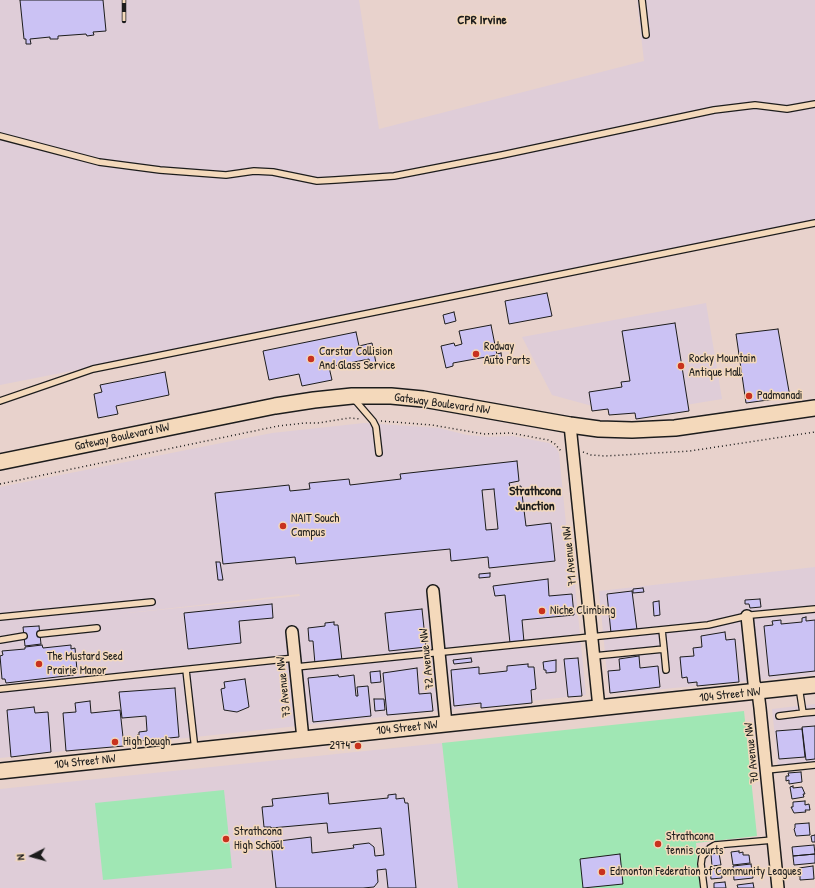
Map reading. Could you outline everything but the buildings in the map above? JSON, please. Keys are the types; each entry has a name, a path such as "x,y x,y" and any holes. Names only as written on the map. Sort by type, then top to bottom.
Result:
{"main road":[{"name":"Gateway Boulevard NW","path":"0,462 274,406 352,396 391,396 423,399 570,425 599,429 632,430 675,428 815,408"},
{"name":"104 Street NW","path":"0,770 815,685"}],"street":[{"name":"71 Avenue NW","path":"570,425 599,708"},
{"name":"72 Avenue NW","path":"433,591 446,724"},
{"name":"70 Avenue NW","path":"747,616 754,682 758,692 778,888"},
{"name":"73 Avenue NW","path":"292,632 302,739"}],"lane":[{"path":"642,0 646,35"},
{"path":"0,136 99,162 160,170 226,175 254,171 273,172 316,181 394,176 502,155 714,110 755,104 787,110 815,104"},
{"path":"0,401 93,369 815,223"},
{"path":"352,396 376,427 379,453"},
{"path":"0,617 152,602"},
{"path":"0,689 186,670 439,653 708,625 747,616 815,609"},
{"path":"40,634 97,628"},
{"path":"662,630 666,670"},
{"path":"0,640 24,636"},
{"path":"594,656 664,649"},
{"path":"186,670 195,750"},
{"path":"800,687 803,714"},
{"path":"779,716 815,712"},
{"path":"766,770 815,765"},
{"path":"704,888 701,864 702,858 710,848 715,845 773,840"}],"path":[{"path":"0,484 278,426 318,423 349,418 365,420"},
{"path":"376,421 432,425 484,434 511,433 551,441 561,450"},
{"path":"584,452 591,455 605,456 690,451 815,432"}],"shaded area":[{"path":"0,0 359,0 379,129 644,61 637,0 815,0 815,225 0,385"},
{"path":"706,303 722,399 625,415 552,395 522,337"},
{"path":"364,423 439,428 467,435 489,437 512,436 549,443 556,448 559,453 570,565 573,565 586,695 0,758 0,487 272,433","holes":["299,594 300,596 118,614"]},
{"path":"815,567 815,675 609,694 599,591"},
{"path":"815,704 815,762 778,766 772,709"},
{"name":"Strathcona High School","path":"442,743 458,888 0,888 0,789"}],"green space":[{"path":"744,711 757,836 696,843 700,888 458,888 442,743"},
{"path":"224,790 232,868 103,880 95,803"}],"railway":[{"path":"124,0 124,21"}],"place":[{"name":"Rodway Auto Parts","path":"476,354"},
{"name":"Carstar Collision And Glass Service","path":"311,359"},
{"name":"Rocky Mountain Antique Mall","path":"681,366"},
{"name":"Padmanadi","path":"749,396"},
{"name":"NAIT Souch Campus","path":"283,526"},
{"name":"Niche Climbing","path":"542,611"},
{"name":"The Mustard Seed Prairie Manor","path":"39,664"},
{"name":"High Dough","path":"115,742"},
{"name":"2974","path":"358,746"},
{"name":"Strathcona High School","path":"226,839"},
{"name":"Strathcona tennis courts","path":"658,844"},
{"name":"Edmonton Federation of Community Leagues","path":"602,872"}],"district":[{"name":"CPR Irvine","path":"482,21"},
{"name":"Strathcona Junction","path":"535,500"}]}
